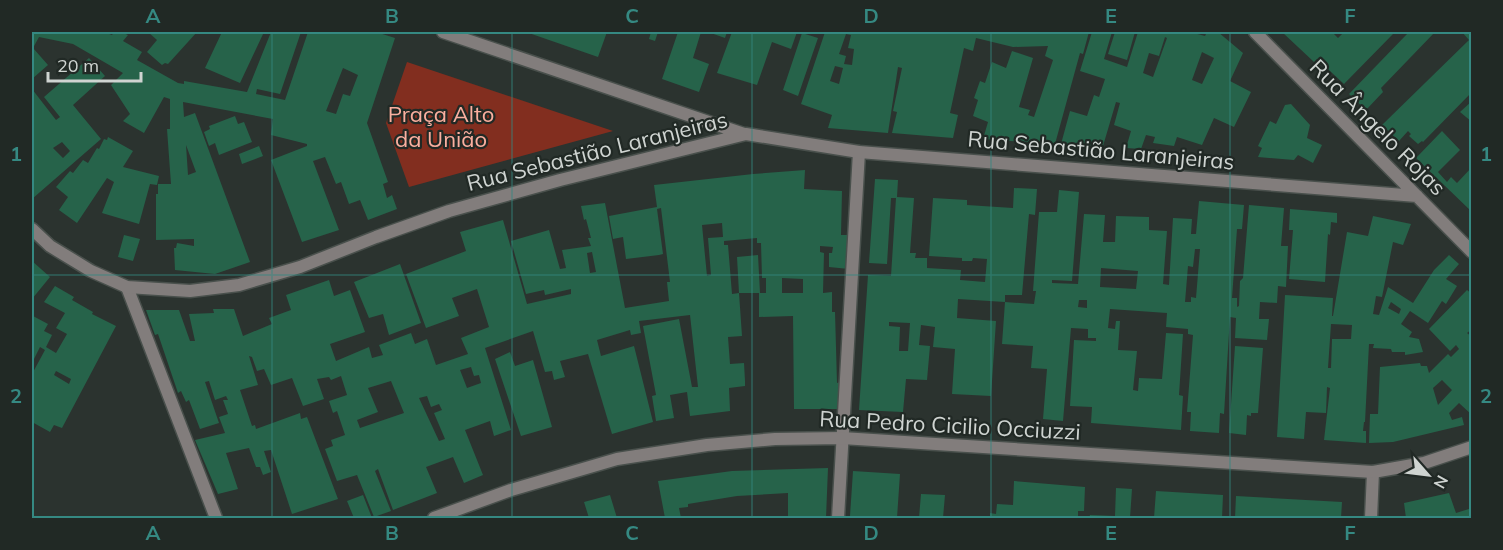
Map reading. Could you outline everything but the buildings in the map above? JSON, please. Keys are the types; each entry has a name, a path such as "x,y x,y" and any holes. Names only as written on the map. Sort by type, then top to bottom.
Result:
{"street":[{"path":"442,32 746,134"},
{"name":"Rua Ângelo Rojas","path":"1255,32 1472,252"},
{"name":"Rua Sebastião Laranjeiras","path":"32,229 50,246 91,271 127,286 190,291 239,285 300,267 449,211 560,180 746,134 859,152 1417,196"},
{"path":"838,519 859,152"},
{"path":"127,286 216,519"},
{"name":"Rua Pedro Cicilio Occiuzzi","path":"434,519 511,490 617,459 718,444 775,439 843,438 1373,471 1424,463 1472,447"},
{"path":"1371,519 1373,471"}],"green space":[{"name":"Praça Alto da União","path":"407,62 613,131 409,187 386,123"}]}
